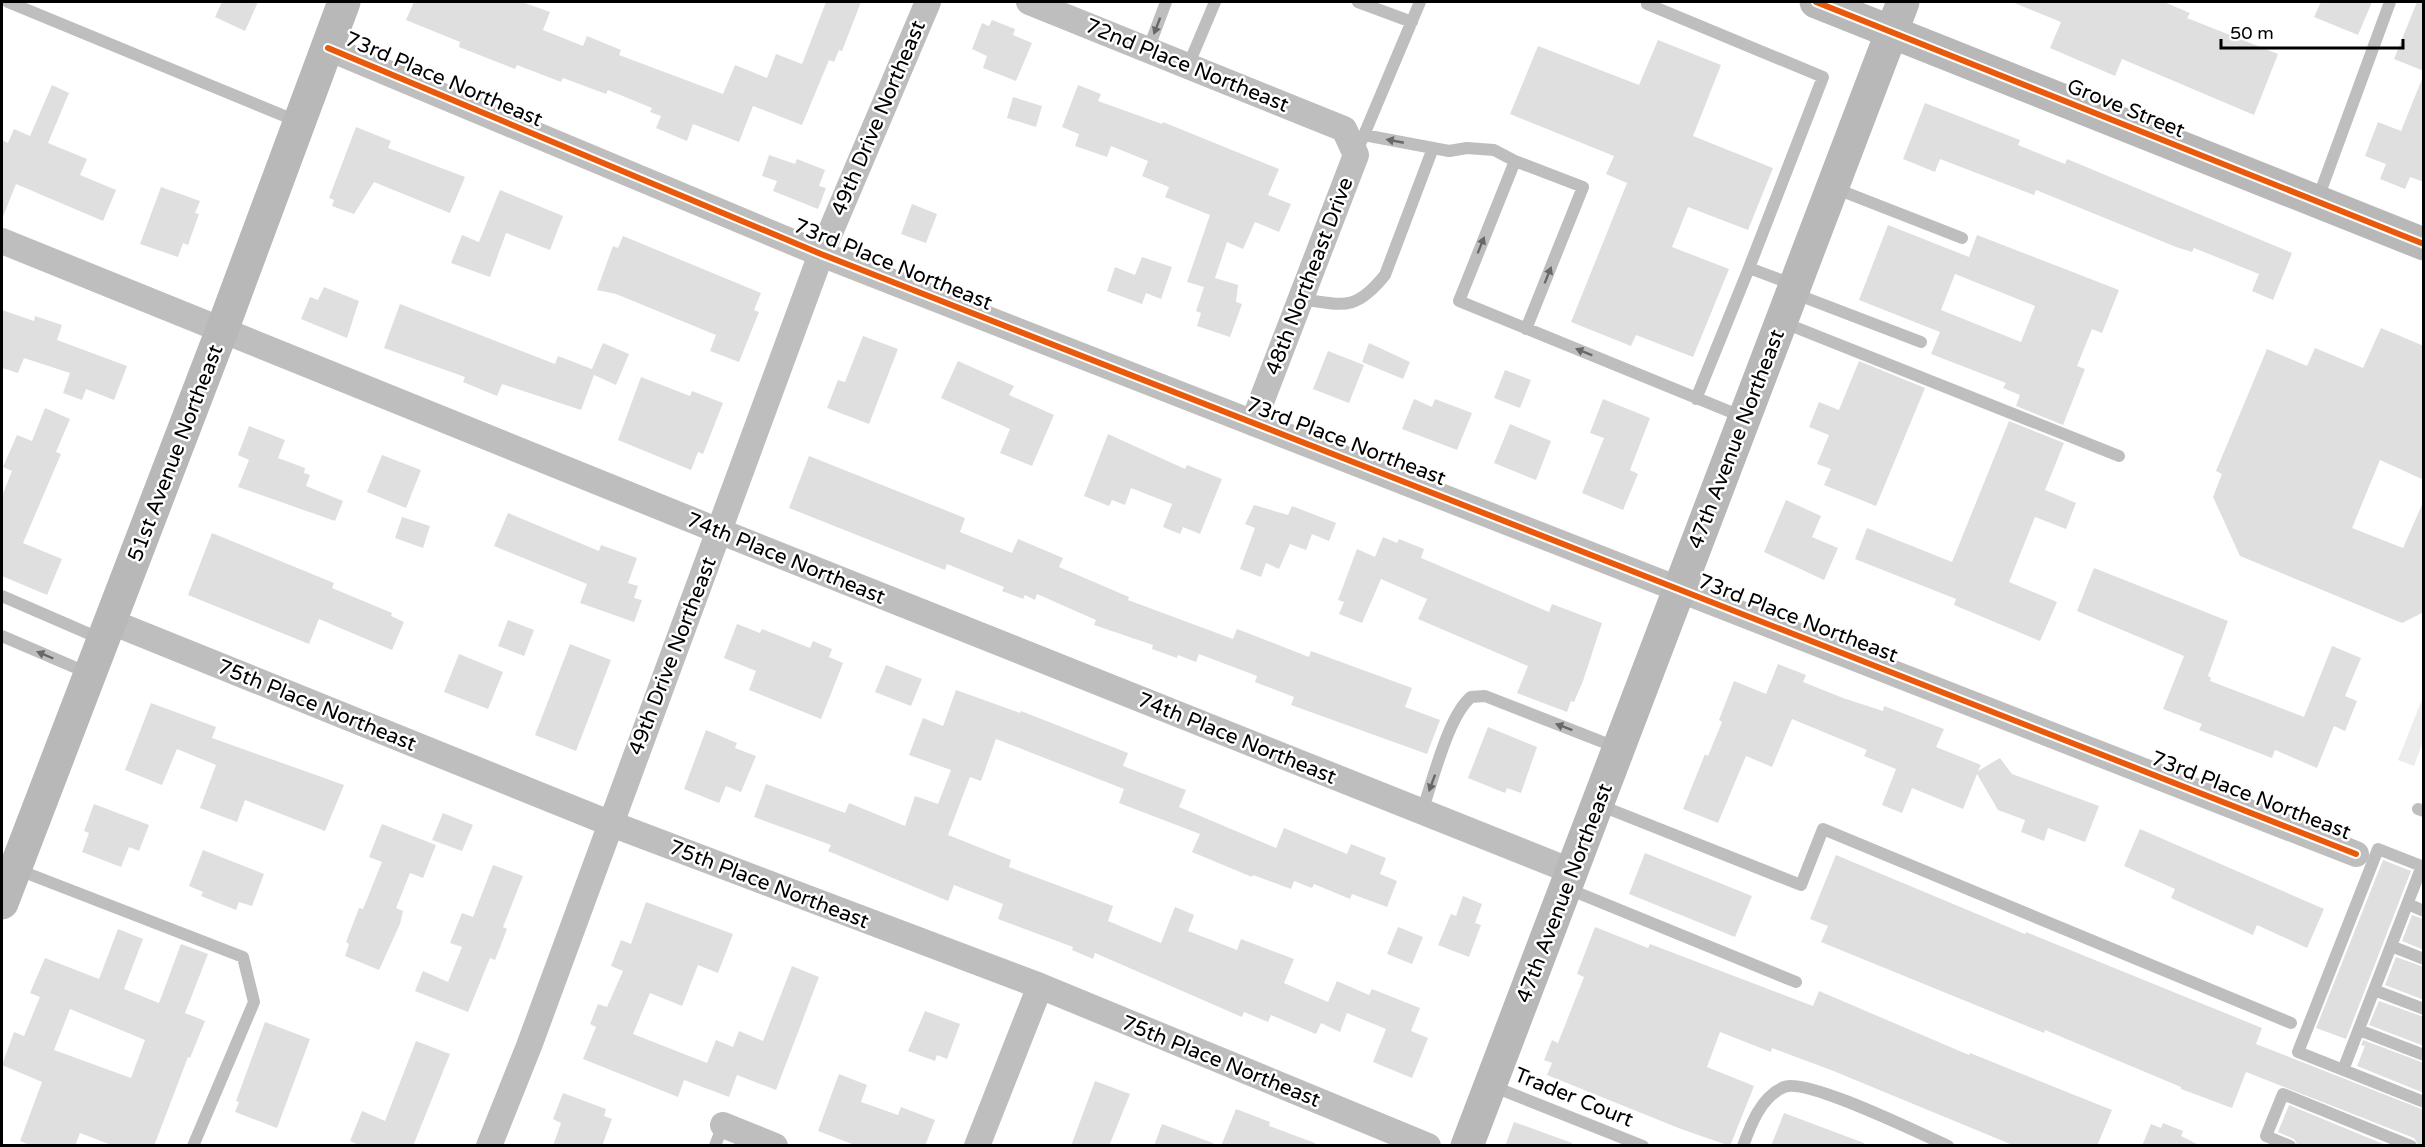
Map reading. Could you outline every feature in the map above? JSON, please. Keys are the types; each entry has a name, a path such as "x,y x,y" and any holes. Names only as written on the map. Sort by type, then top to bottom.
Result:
{"street":[{"name":"51st Avenue Northeast","path":"2,903 8,866 106,630 222,330 344,2"},
{"name":"49th Drive Northeast","path":"489,1146 529,1046 609,823 821,254 928,2"},
{"name":"72nd Place Northeast","path":"1029,2 1188,66 1354,141"},
{"name":"Grove Street","path":"1816,2 2424,244"},
{"name":"47th Avenue Northeast","path":"1467,1146 1903,2"},
{"name":"73rd Place Northeast","path":"328,48 821,254 2356,854"},
{"name":"48th Northeast Drive","path":"1253,423 1300,299 1354,141"},
{"name":"74th Place Northeast","path":"2,241 718,531 1422,811 1568,879"},
{"name":"75th Place Northeast","path":"106,630 1040,986 1428,1146"},
{"path":"977,1146 1040,986"},
{"path":"719,1135 775,1146"}],"lane":[{"path":"8,2 300,123"},
{"path":"1148,50 1166,2"},
{"path":"1188,66 1215,2"},
{"path":"1358,2 1412,22"},
{"path":"1420,2 1354,141 1449,151 1467,148 1494,150 1583,187 1526,329"},
{"path":"1645,2 1823,78 1696,399"},
{"path":"2317,202 2390,2"},
{"path":"1300,299 1341,305 1353,303 1362,299 1380,281 1385,275 1433,148"},
{"path":"1515,160 1459,301 1744,418"},
{"path":"1832,187 1962,238"},
{"path":"1749,268 1789,300 2119,456"},
{"path":"1789,300 1921,342"},
{"path":"2,596 106,630"},
{"path":"2,636 89,673"},
{"path":"1422,811 1454,719 1462,704 1471,696 1485,696 1619,748"},
{"path":"1598,804 1801,885 1823,828 2291,1023"},
{"path":"2343,1070 2423,867 2378,849 2298,1052 2343,1070 2424,1102"},
{"path":"8,866 243,957 254,1002 193,1146"},
{"path":"1568,879 1796,982"},
{"path":"2408,904 2424,910"},
{"path":"2391,946 2424,959"},
{"path":"2374,990 2424,1009"},
{"path":"2358,1030 2424,1055"},
{"name":"Trader Court","path":"1491,1085 1643,1146"},
{"path":"1743,1146 1767,1098 1786,1086 1814,1088 1948,1146"},
{"path":"2290,1146 2266,1136 2283,1094 2411,1146"}],"shaded area":[{"path":"2423,697 2423,742 2414,766 2398,760"}],"building":[{"path":"222,2 258,2 245,31 215,17"},
{"path":"414,2 522,2 550,12 543,30 583,46 587,36 621,50 619,55 723,94 735,65 767,78 776,54 802,64 826,2 861,2 842,51 839,50 834,62 829,60 802,125 753,106 739,142 693,124 687,141 656,128 661,116 650,112 652,108 608,90 606,94 563,78 561,82 517,65 515,69 459,47 460,42 406,20"},
{"path":"2012,2 2164,2 2190,13 2187,18 2278,54 2254,115 2122,59 2115,76 2050,48 2061,22"},
{"path":"2321,2 2372,2 2358,35 2314,17"},
{"path":"2417,2 2424,2 2424,71 2394,59"},
{"path":"992,20 1015,29 1013,35 1032,43 1016,81 983,68 987,56 972,49 982,23 989,26"},
{"path":"1658,40 1721,65 1693,136 1773,168 1748,230 1688,207 1672,247 1729,269 1693,357 1636,335 1631,346 1571,322 1627,183 1606,174 1614,156 1510,114 1538,46 1639,85"},
{"path":"2422,79 2424,182 2410,177 2405,189 2380,179 2386,164 2365,156 2378,122 2401,131"},
{"path":"52,85 69,93 48,143 87,159 80,175 116,190 103,221 16,184 2,219 2,140 8,143 14,129 30,136"},
{"path":"1078,85 1101,94 1098,101 1162,124 1163,122 1279,169 1268,195 1291,204 1279,232 1255,222 1243,249 1227,242 1215,278 1238,285 1236,302 1242,304 1230,337 1197,326 1201,313 1196,311 1204,287 1187,282 1210,215 1165,197 1169,187 1142,176 1148,161 1111,146 1107,157 1075,146 1079,134 1062,127"},
{"path":"1013,97 1042,106 1036,127 1007,118"},
{"path":"1925,103 2020,140 2018,145 2065,164 2067,159 2292,253 2273,300 2252,291 2259,274 2194,248 2192,252 2176,247 2036,190 2034,195 1940,159 1935,172 1903,159"},
{"path":"356,127 391,141 388,148 465,177 450,213 374,182 354,214 332,206 334,200 329,198"},
{"path":"769,155 795,164 797,159 825,170 819,186 826,188 818,209 773,191 777,181 762,176"},
{"path":"161,187 200,201 195,213 199,214 188,245 183,243 178,257 140,244"},
{"path":"500,190 563,216 550,250 506,233 490,277 451,263 462,235 479,242"},
{"path":"912,204 937,214 926,243 901,234"},
{"path":"1888,225 1969,257 1977,235 2119,290 2102,333 2092,329 2077,366 2085,369 2063,425 2016,406 2020,395 2003,388 2006,383 1931,354 1940,332 1859,300","holes":["1955,274 2035,306 2021,342 1941,310"]},
{"path":"623,236 761,293 754,310 759,312 739,362 710,351 716,335 616,294 597,290 613,246 618,248"},
{"path":"1142,257 1172,267 1161,299 1146,293 1142,304 1107,291 1115,267 1135,275"},
{"path":"324,287 359,301 347,338 301,319 310,297 318,300"},
{"path":"400,304 555,364 558,356 592,369 603,343 629,354 616,385 594,375 581,410 502,384 497,396 463,382 465,377 384,348"},
{"path":"2,310 34,321 35,316 62,325 57,340 127,366 114,400 86,389 82,400 63,393 70,373 24,358 18,373 2,368"},
{"path":"2381,328 2424,346 2424,480 2380,460 2352,528 2403,548 2424,500 2424,612 2402,623 2240,556 2213,497 2222,474 2216,471 2267,349 2307,366 2315,348 2363,368"},
{"path":"863,336 898,349 869,424 827,408 838,380 845,382"},
{"path":"1369,343 1410,362 1403,379 1362,362"},
{"path":"1328,351 1364,365 1349,403 1313,389"},
{"path":"958,361 1014,386 1009,395 1054,415 1032,466 1000,453 1010,429 941,398"},
{"path":"1859,361 1925,388 1876,506 1824,485 1831,469 1817,464 1829,435 1809,427 1819,402 1839,410"},
{"path":"1505,370 1531,380 1520,408 1494,398"},
{"path":"641,377 690,396 692,391 723,403 703,454 698,452 691,470 618,440"},
{"path":"1414,399 1432,407 1435,399 1472,413 1457,450 1402,429"},
{"path":"1603,399 1650,418 1630,470 1638,474 1623,510 1582,493 1604,438 1590,433"},
{"path":"45,408 70,419 56,452 61,454 23,543 62,559 47,595 2,576 2,496 12,471 3,467 17,435 32,441"},
{"path":"2009,421 2064,443 2045,490 2076,503 2066,529 2035,517 2009,582 2057,602 2040,641 1954,605 1956,599 1855,559 1867,528 1952,562"},
{"path":"1510,424 1551,441 1536,480 1494,463"},
{"path":"249,426 285,440 278,458 305,468 304,473 310,475 306,486 343,501 335,521 238,487 249,460 238,455"},
{"path":"1108,434 1185,469 1187,465 1222,479 1200,534 1183,527 1180,534 1163,527 1172,504 1131,488 1125,505 1112,500 1109,506 1084,496"},
{"path":"382,455 421,470 406,508 367,492"},
{"path":"809,456 965,518 960,532 1012,553 1018,539 1063,558 1059,567 1129,597 1128,600 1233,639 1237,629 1309,657 1311,651 1412,688 1405,707 1440,720 1427,754 1291,705 1294,697 1255,682 1257,676 1199,654 1196,662 1178,655 1177,658 1152,649 1153,645 1094,625 1096,620 1037,594 1035,600 1025,595 1023,599 1002,591 1004,587 947,564 945,570 789,508"},
{"path":"1786,500 1821,516 1812,537 1838,548 1824,580 1764,552"},
{"path":"1254,505 1288,515 1292,506 1336,523 1329,541 1312,534 1306,550 1290,544 1279,569 1266,563 1261,577 1240,569 1255,528 1245,524"},
{"path":"508,513 599,551 601,545 637,558 628,583 638,586 634,598 642,600 634,622 580,603 587,584 494,546"},
{"path":"402,517 430,526 423,548 395,538"},
{"path":"212,533 334,583 332,588 392,613 391,616 404,622 392,650 319,619 309,644 188,595"},
{"path":"1383,537 1397,543 1399,539 1424,549 1421,558 1549,612 1552,604 1602,623 1583,681 1567,712 1517,693 1528,666 1418,619 1427,599 1381,579 1362,623 1339,614 1344,602 1338,600 1357,549 1375,557"},
{"path":"2094,568 2228,621 2208,676 2211,678 2210,681 2304,717 2332,646 2361,658 2345,696 2357,701 2345,731 2334,726 2317,768 2275,750 2272,758 2199,730 2202,724 2163,709 2184,656 2077,611"},
{"path":"508,620 534,630 524,656 498,646"},
{"path":"737,624 760,633 762,629 810,648 813,641 832,649 829,657 843,663 821,719 749,690 756,671 724,658"},
{"path":"570,644 611,660 576,751 535,735"},
{"path":"459,654 503,672 488,709 444,692"},
{"path":"1778,664 1806,675 1803,682 1843,698 1883,711 1884,706 1944,729 1936,747 1981,765 1978,771 2000,758 2012,774 2099,806 2085,842 2048,828 2044,841 2021,832 2025,820 1998,810 1977,774 1963,809 1912,788 1902,813 1882,805 1896,769 1864,756 1867,750 1792,719 1772,767 1746,756 1718,823 1683,809 1705,754 1708,756 1722,722 1719,720 1734,681 1766,694"},
{"path":"886,665 922,679 911,706 875,692"},
{"path":"956,690 1020,713 1021,711 1128,753 1123,766 1186,790 1179,807 1276,848 1284,828 1347,854 1351,844 1386,858 1380,874 1397,881 1387,907 1352,894 1350,899 1314,884 1312,888 1294,881 1291,889 1253,875 1252,877 1192,852 1200,834 1119,803 1124,789 996,739 981,781 970,777 948,835 1011,860 1009,867 1113,906 1108,921 1161,943 1175,907 1194,915 1188,931 1237,950 1241,939 1294,959 1284,983 1328,1002 1337,981 1369,995 1372,989 1420,1008 1411,1031 1428,1038 1412,1078 1373,1062 1386,1029 1347,1013 1340,1032 1321,1023 1316,1034 1271,1015 1268,1022 1244,1012 1242,1017 1095,953 1093,959 1072,950 1073,947 998,919 1003,904 954,885 948,901 828,851 831,845 754,817 766,784 845,813 849,803 905,826 915,796 938,804 951,770 909,755 923,718 943,726"},
{"path":"151,703 216,727 212,738 344,785 325,831 245,800 237,822 200,808 216,765 177,749 162,785 125,770"},
{"path":"1488,727 1537,747 1521,793 1507,788 1505,793 1468,778"},
{"path":"706,730 737,743 735,748 756,756 741,792 726,786 719,803 684,789"},
{"path":"94,804 149,825 139,851 129,847 121,867 82,852 89,833 84,831"},
{"path":"443,813 473,825 462,851 432,840"},
{"path":"382,824 436,845 423,878 410,873 396,908 403,911 400,924 379,970 345,956 349,944 346,942 359,908 363,909 382,862 369,857"},
{"path":"2140,829 2324,909 2307,948 2257,925 2253,935 2171,898 2175,889 2124,866"},
{"path":"203,850 264,874 252,906 239,902 236,910 201,896 203,892 189,886"},
{"path":"1645,853 1752,896 1735,937 1629,894"},
{"path":"1836,855 2025,934 2026,932 2262,1028 2256,1044 2424,1110 2424,1146 2419,1146 2414,1138 2246,1072 2232,1108 2181,1089 2181,1087 2045,1030 2044,1033 1821,942 1828,926 1810,919"},
{"path":"2383,860 2411,871 2346,1039 2316,1028"},
{"path":"493,865 523,876 503,927 507,929 495,960 490,958 468,1012 415,991 423,971 448,982 462,947 450,943 462,913 473,917"},
{"path":"1463,896 1482,904 1475,923 1481,925 1469,957 1438,945 1451,914 1456,916"},
{"path":"646,902 733,934 718,973 698,965 682,1006 650,993 633,1034 707,1063 716,1040 733,1047 739,1031 763,1041 792,966 819,977 776,1090 737,1075 729,1097 684,1080 678,1097 583,1059 596,1027 590,1024 598,1004 607,1007 623,971 611,966 621,940 631,944"},
{"path":"2412,915 2424,919 2424,950 2402,941"},
{"path":"1398,927 1423,937 1412,964 1387,954"},
{"path":"1595,927 1648,948 1650,944 1813,1006 1819,991 1969,1055 1970,1053 2112,1110 2097,1146 2015,1146 1831,1070 1772,1048 1771,1052 1720,1032 1707,1067 1754,1086 1730,1146 1681,1129 1547,1075 1552,1063 1544,1060 1552,1040 1558,1043 1584,977 1577,974"},
{"path":"118,929 143,939 124,989 159,1003 181,944 208,954 185,1013 205,1021 190,1058 188,1057 154,1146 114,1146 80,1133 75,1146 32,1146 20,1141 42,1082 2,1065 14,1032 24,1036 40,997 30,993 45,958 99,979","holes":["70,1009 145,1040 131,1078 54,1050"]},
{"path":"2396,957 2424,967 2424,1000 2385,985"},
{"path":"2379,1001 2424,1017 2424,1046 2369,1025"},
{"path":"925,1011 960,1024 947,1059 937,1055 935,1061 908,1051"},
{"path":"265,1022 310,1039 277,1128 235,1112 239,1102 236,1101"},
{"path":"2363,1040 2424,1063 2424,1093 2357,1066 2365,1046 2361,1045"},
{"path":"416,1041 450,1054 413,1146 361,1146 350,1141 362,1111 385,1121"},
{"path":"839,1074 867,1085 861,1102 898,1115 901,1107 935,1120 925,1146 857,1146 818,1131"},
{"path":"1095,1081 1130,1094 1109,1146 1071,1146"},
{"path":"563,1093 606,1109 604,1116 612,1119 602,1146 553,1146 561,1123 553,1119"},
{"path":"2289,1105 2388,1146 2298,1146 2294,1139 2278,1132"},
{"path":"1236,1109 1270,1122 1269,1126 1315,1143 1315,1146 1221,1146"},
{"path":"1784,1113 1864,1143 1864,1146 1771,1146"},
{"path":"1514,1122 1572,1143 1572,1146 1505,1146"},
{"path":"2163,1123 2183,1131 2181,1136 2201,1146 2142,1146 2151,1124 2161,1128"},
{"path":"1162,1124 1213,1143 1213,1146 1154,1146"}],"cycle path":[{"path":"1816,2 2424,244"},
{"path":"328,48 821,254 2356,854"}]}
